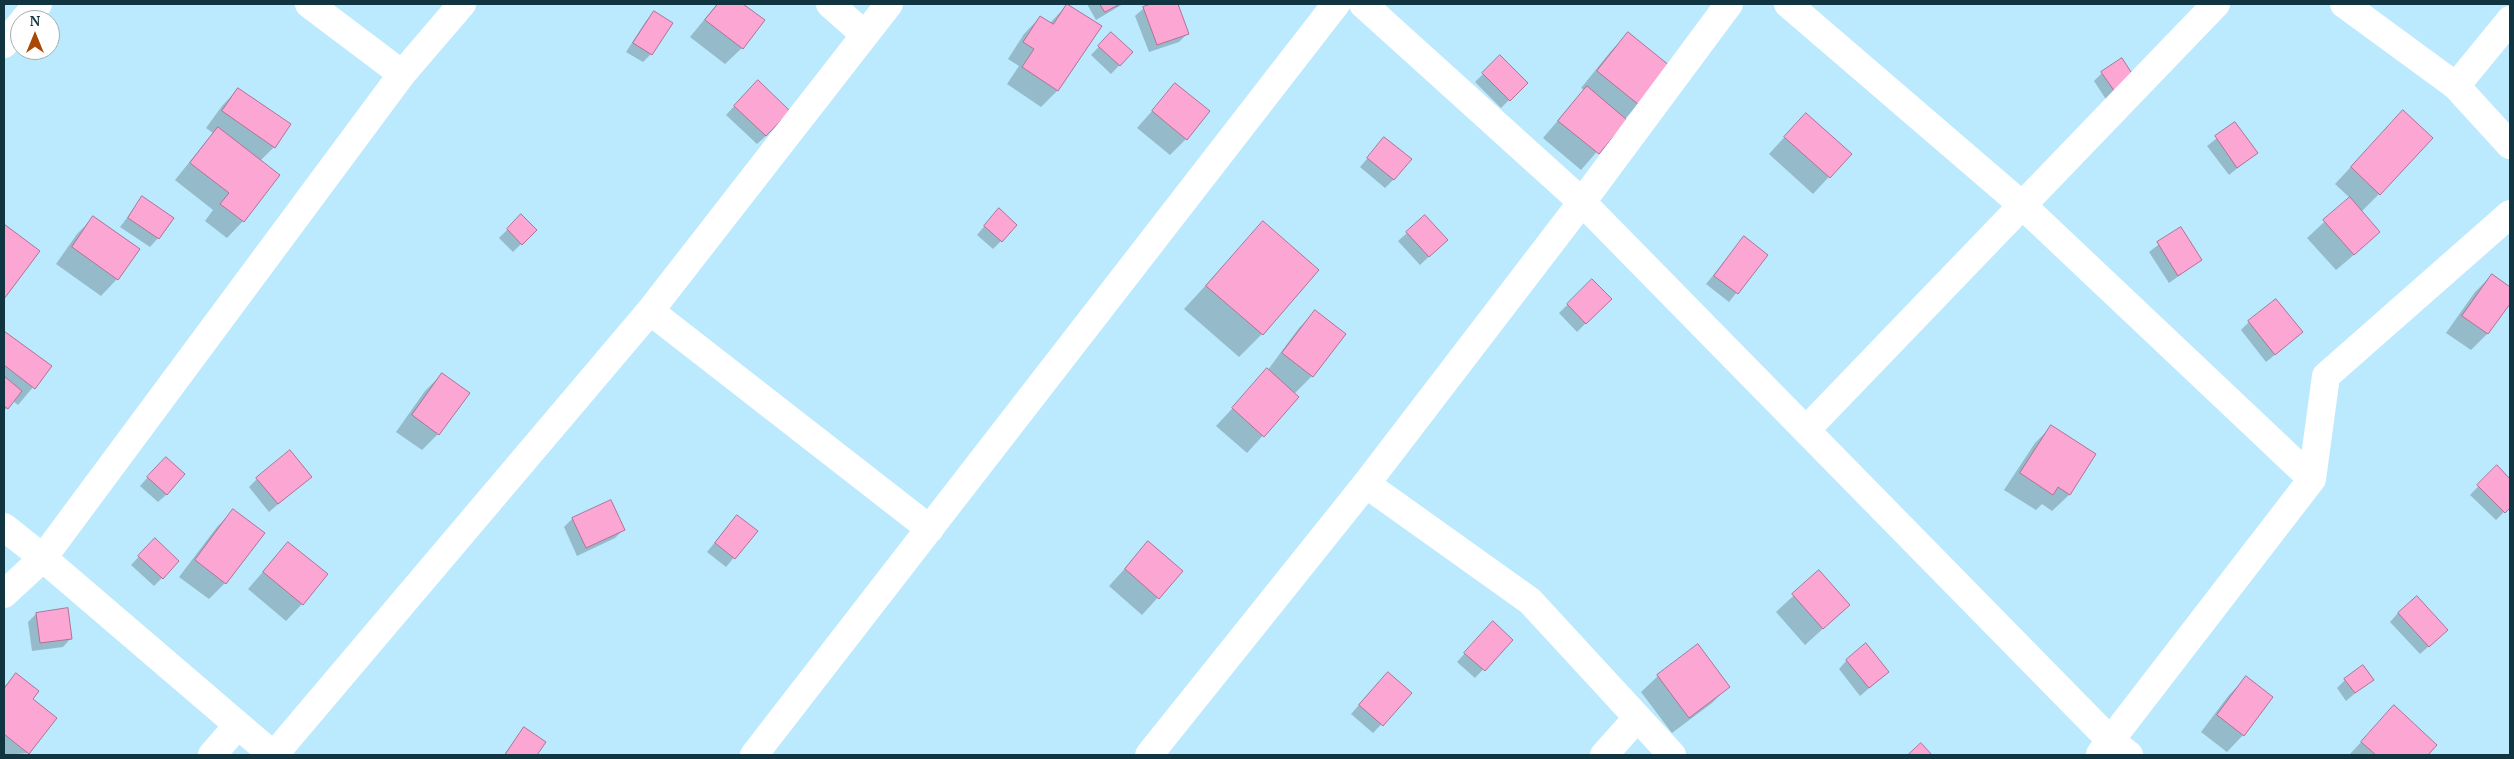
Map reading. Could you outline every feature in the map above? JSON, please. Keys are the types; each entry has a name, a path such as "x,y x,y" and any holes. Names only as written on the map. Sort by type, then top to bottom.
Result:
{"street":[{"path":"310,4 402,74"},
{"path":"4,594 43,558 402,74 462,4"},
{"path":"830,4 865,35"},
{"path":"4,527 43,558 273,755 650,311 889,4"},
{"path":"754,755 1336,4"},
{"path":"1363,4 1582,202 1806,430 2113,750 2312,478 2326,376 2510,214"},
{"path":"1149,755 1366,484 1582,202 1729,4"},
{"path":"1788,4 2022,205 2312,478"},
{"path":"1806,430 2216,4"},
{"path":"2344,4 2456,86 2510,145"},
{"path":"2456,86 2510,20"},
{"path":"650,311 930,529"},
{"path":"1366,484 1530,601 1672,755"},
{"path":"1604,755 1637,718"},
{"path":"212,755 238,725"}],"building":[{"path":"718,4 743,4 765,20 743,49 705,20"},
{"path":"1067,4 1102,26 1058,91 1022,67 1034,49 1023,42 1040,16 1053,24"},
{"path":"1100,4 1120,4 1105,12"},
{"path":"1151,4 1178,4 1189,34 1157,45 1143,7"},
{"path":"654,11 673,23 652,55 633,43"},
{"path":"1111,32 1133,52 1120,66 1098,46"},
{"path":"1628,32 1670,66 1639,105 1597,71"},
{"path":"1500,55 1528,83 1510,101 1482,73"},
{"path":"2122,58 2140,86 2120,99 2101,72"},
{"path":"758,80 790,111 766,136 734,106"},
{"path":"1175,83 1210,111 1187,140 1152,111"},
{"path":"1587,86 1627,120 1599,154 1558,121"},
{"path":"238,88 291,124 275,148 222,111"},
{"path":"2403,110 2433,138 2380,195 2351,167"},
{"path":"1806,113 1852,154 1830,178 1784,137"},
{"path":"2235,122 2258,153 2237,168 2215,136"},
{"path":"218,127 280,175 244,222 220,204 229,193 190,163"},
{"path":"1384,137 1412,159 1394,180 1367,158"},
{"path":"142,196 174,218 159,239 128,218"},
{"path":"2350,197 2380,232 2354,255 2323,220"},
{"path":"999,208 1017,225 1002,242 984,226"},
{"path":"521,214 537,230 522,245 507,229"},
{"path":"1425,215 1448,240 1429,257 1406,232"},
{"path":"93,216 140,249 118,280 72,247"},
{"path":"1263,221 1319,270 1263,335 1206,286"},
{"path":"4,224 40,251 4,299"},
{"path":"2181,227 2202,260 2178,276 2157,242"},
{"path":"1744,236 1768,255 1738,294 1714,276"},
{"path":"2492,274 2510,287 2510,304 2488,334 2462,316"},
{"path":"1592,279 1612,299 1586,324 1567,304"},
{"path":"2276,299 2303,332 2275,355 2248,321"},
{"path":"1315,310 1346,334 1313,377 1282,353"},
{"path":"4,331 52,366 35,389 4,365"},
{"path":"1267,368 1299,397 1264,437 1232,408"},
{"path":"442,373 470,393 439,435 412,415"},
{"path":"4,376 22,391 8,409 4,406"},
{"path":"2051,425 2096,454 2070,495 2058,487 2053,495 2020,473"},
{"path":"290,450 312,477 278,504 256,478"},
{"path":"166,457 185,474 167,495 147,477"},
{"path":"2497,465 2510,479 2510,508 2505,513 2477,485"},
{"path":"611,500 625,530 586,548 572,518"},
{"path":"233,509 265,533 226,584 195,560"},
{"path":"737,515 758,531 735,559 715,543"},
{"path":"155,538 179,561 163,579 138,556"},
{"path":"1148,541 1183,571 1159,599 1125,569"},
{"path":"288,542 328,574 303,605 263,572"},
{"path":"1819,570 1850,605 1823,629 1792,594"},
{"path":"2417,596 2448,630 2429,647 2398,613"},
{"path":"68,608 72,639 40,643 36,613"},
{"path":"1493,621 1513,640 1485,671 1464,653"},
{"path":"1866,643 1889,672 1869,688 1846,660"},
{"path":"1698,644 1730,687 1689,718 1657,675"},
{"path":"2363,665 2374,680 2355,693 2344,679"},
{"path":"1388,672 1412,693 1383,726 1359,705"},
{"path":"16,673 39,691 33,699 57,718 29,754 4,734 4,689"},
{"path":"2246,676 2273,697 2244,736 2217,715"},
{"path":"2394,705 2437,745 2428,755 2376,755 2361,742"},
{"path":"524,727 546,742 537,755 505,755"},
{"path":"1921,743 1932,755 1908,755"}]}
